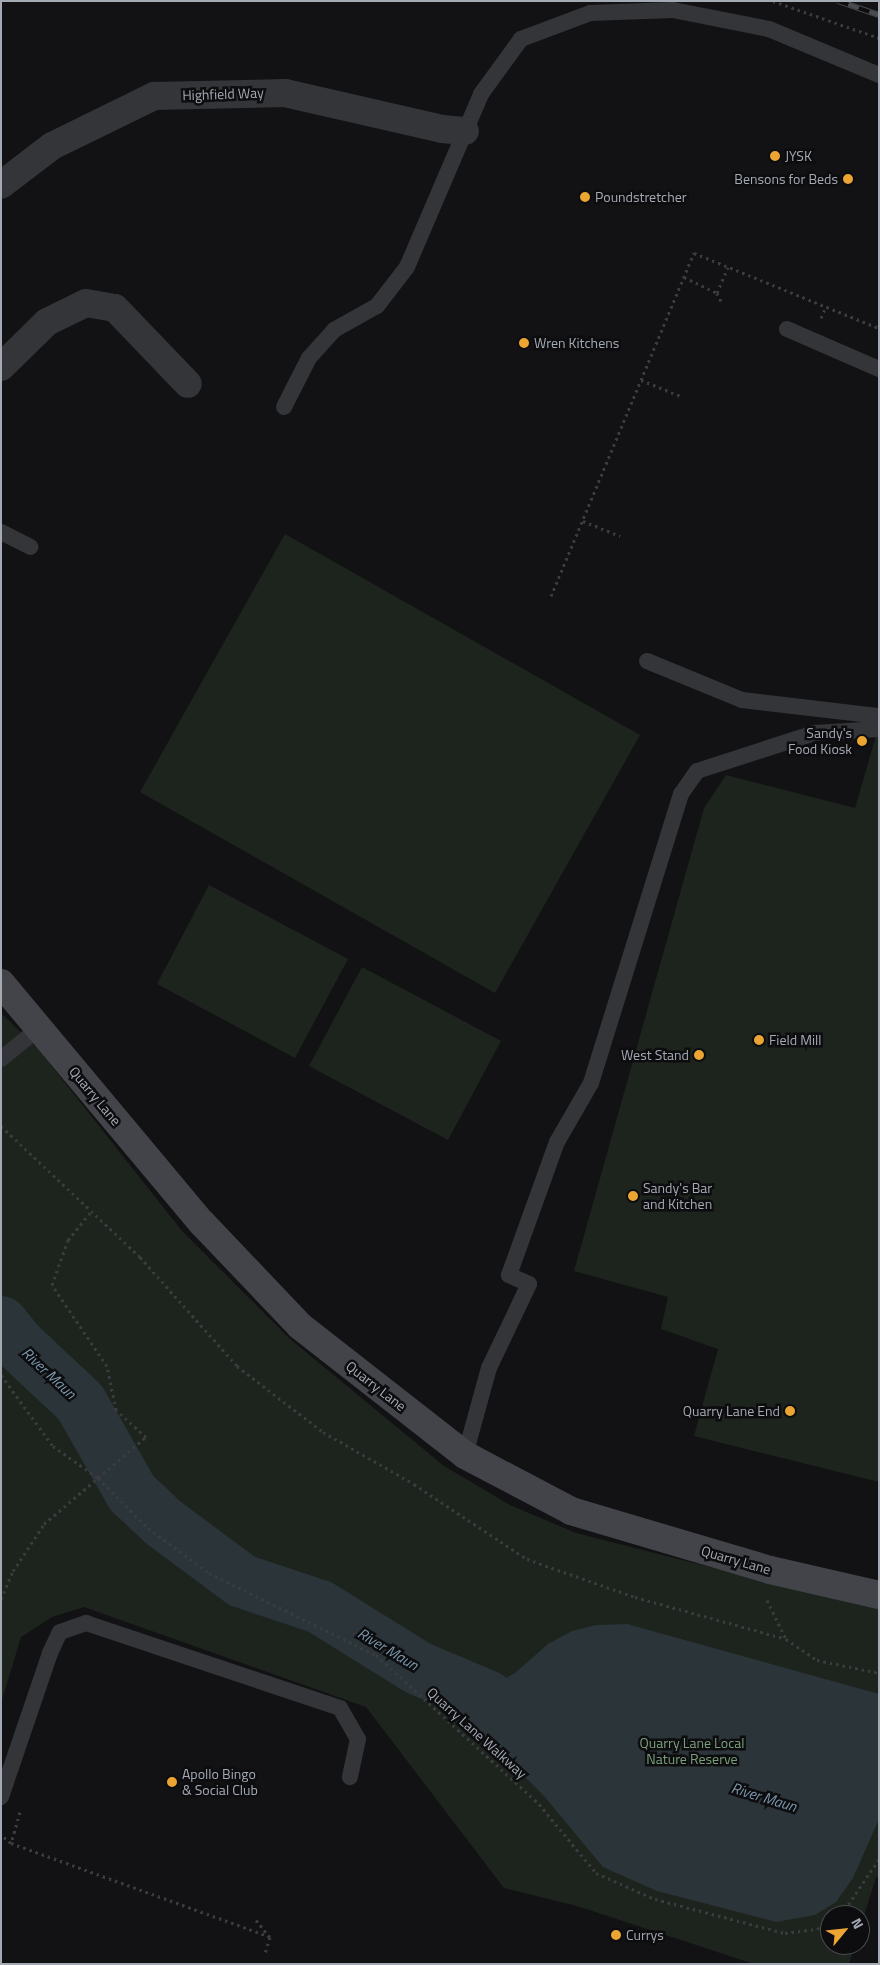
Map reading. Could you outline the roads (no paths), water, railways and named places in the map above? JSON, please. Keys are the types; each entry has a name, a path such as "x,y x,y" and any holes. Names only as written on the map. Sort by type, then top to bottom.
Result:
{"street":[{"name":"Highfield Way","path":"1,185 52,146 154,96 285,93 442,129 465,131"},
{"path":"1,367 47,322 86,304 115,308 188,384"},
{"name":"Quarry Lane","path":"1,983 202,1223 300,1326 465,1455 571,1510 770,1570 879,1595"}],"lane":[{"path":"284,407 309,358 334,330 377,306 407,268 481,94 521,39 590,13 673,10 769,29 879,75"},
{"path":"787,329 879,369"},
{"path":"1,532 30,547"},
{"path":"647,661 742,700 879,716"},
{"path":"843,731 854,714"},
{"path":"465,1455 489,1368 529,1284 509,1275 557,1142 591,1083 681,794 697,771 815,734 879,729"},
{"path":"1,1059 38,1028"},
{"path":"1,1796 50,1653 60,1632 86,1623 340,1708 358,1739 350,1776"}],"water":[{"path":"627,1624 879,1694 879,1819 853,1878 836,1902 831,1905 820,1905 820,1912 815,1915 776,1922 657,1891 603,1867 544,1796 418,1668 444,1668 471,1683 492,1686 515,1673 548,1644 572,1631 596,1625"}],"waterway":[{"name":"River Maun","path":"1,1323 19,1345 80,1402 132,1493 164,1523 242,1581 320,1607 418,1668 487,1697"}],"railway":[{"path":"838,1 879,15"}],"place":[{"name":"JYSK","path":"775,156"},
{"name":"Bensons for Beds","path":"848,179"},
{"name":"Poundstretcher","path":"585,197"},
{"name":"Wren Kitchens","path":"524,343"},
{"name":"Sandy's Food Kiosk","path":"862,741"},
{"name":"Field Mill","path":"759,1040"},
{"name":"West Stand","path":"699,1055"},
{"name":"Sandy's Bar and Kitchen","path":"633,1196"},
{"name":"Quarry Lane End","path":"790,1411"},
{"name":"Apollo Bingo & Social Club","path":"172,1782"},
{"name":"Currys","path":"616,1935"}],"park label":[{"name":"Quarry Lane Local Nature Reserve","path":"692,1752"}]}
